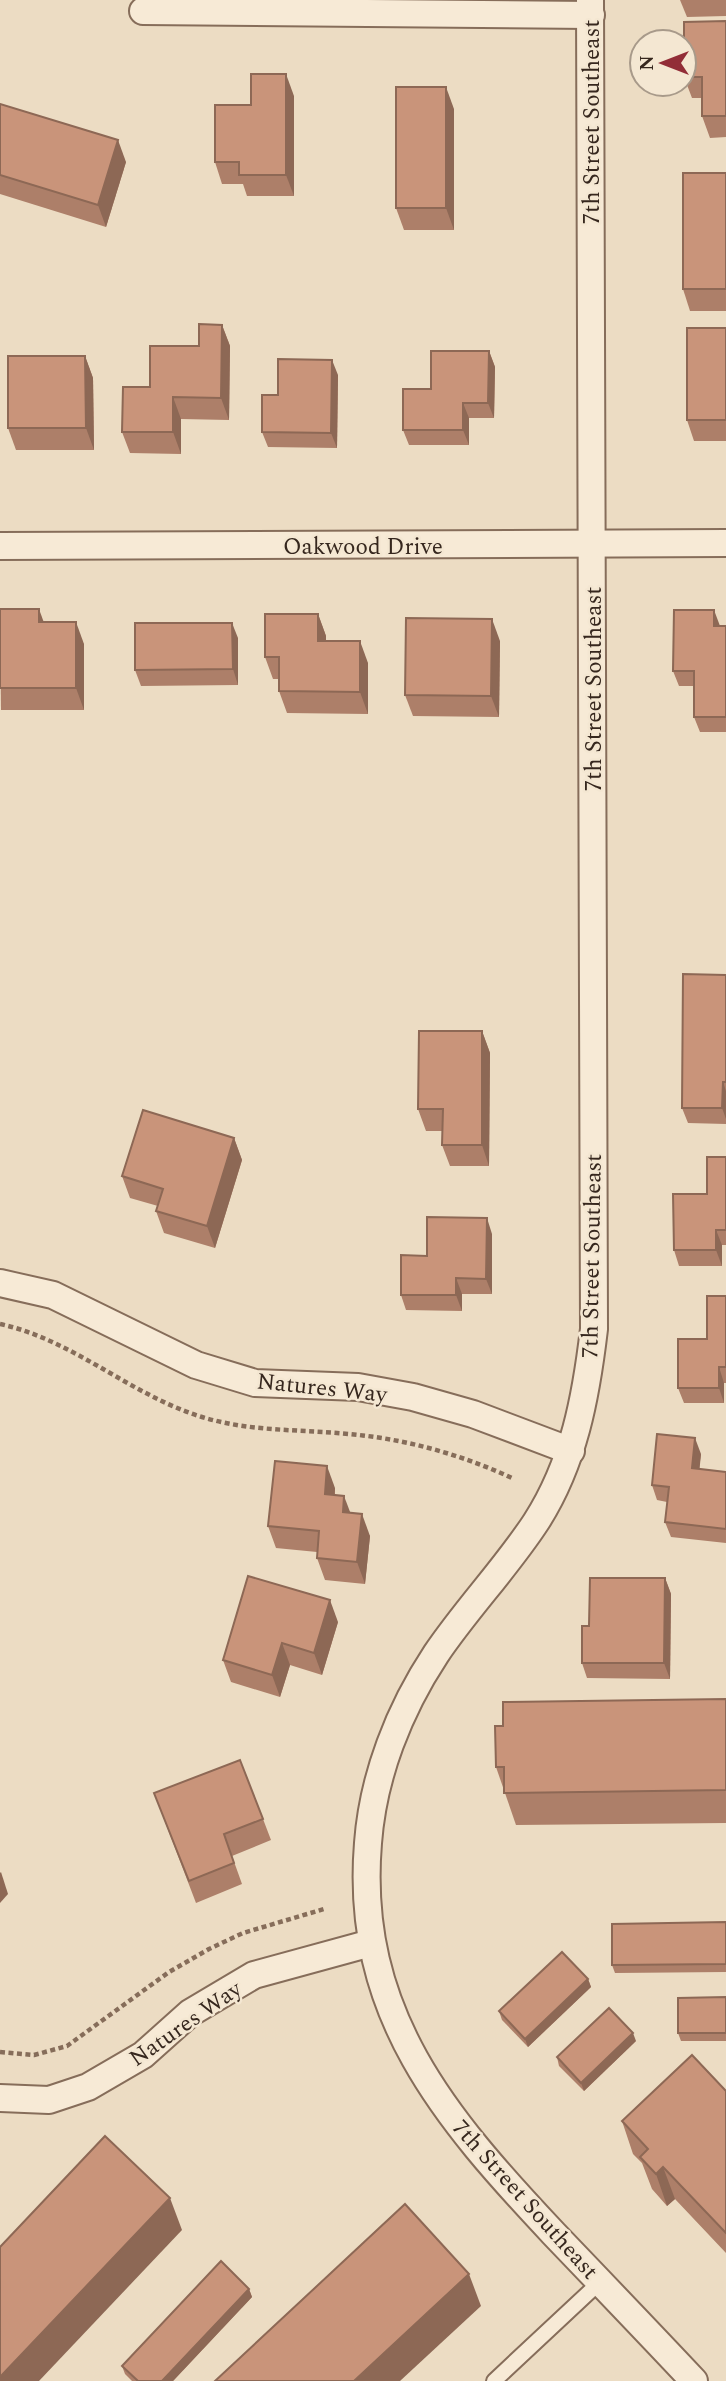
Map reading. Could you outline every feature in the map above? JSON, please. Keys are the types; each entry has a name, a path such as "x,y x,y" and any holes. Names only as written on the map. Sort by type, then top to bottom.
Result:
{"street":[{"path":"143,12 591,8"},
{"name":"7th Street Southeast","path":"591,8 594,1329 584,1405 571,1451 537,1521 436,1654 412,1694 392,1738 369,1822 366,1865 371,1943 396,2024 415,2063 471,2144 694,2381"},
{"name":"Oakwood Drive","path":"0,546 726,544"},
{"name":"Natures Way","path":"0,1283 53,1295 197,1365 255,1383 358,1387 413,1397 472,1413 571,1451"},
{"name":"Natures Way","path":"0,2098 48,2100 88,2087 143,2055 190,2013 254,1975 371,1943"}],"lane":[{"path":"494,2381 600,2282"}],"path":[{"path":"0,2052 51,2053 67,2046 169,1972 209,1949 243,1933 324,1909"}],"building":[{"path":"726,21 726,116 702,116 702,77 698,77 698,28 684,28 684,22"},
{"path":"251,74 286,74 286,175 239,175 239,162 215,162 215,105 251,105"},
{"path":"396,87 446,87 446,208 396,208"},
{"path":"0,104 118,140 98,205 0,175"},
{"path":"683,173 726,173 726,289 683,289"},
{"path":"199,324 222,325 221,398 173,397 173,432 122,432 123,387 150,387 150,346 199,346"},
{"path":"687,328 726,328 726,420 687,420"},
{"path":"431,351 489,351 488,403 463,403 463,430 403,430 403,389 431,389"},
{"path":"8,356 85,356 86,428 8,428"},
{"path":"278,359 332,360 331,433 262,432 262,395 278,395"},
{"path":"0,609 39,609 39,622 76,622 76,688 0,688"},
{"path":"674,610 714,610 714,626 726,626 726,717 694,717 694,671 673,671"},
{"path":"265,614 318,614 318,641 360,641 360,692 279,691 279,657 265,657"},
{"path":"406,618 492,619 491,696 405,695"},
{"path":"135,623 232,623 233,669 135,670"},
{"path":"683,974 726,975 726,1082 723,1082 722,1108 682,1108"},
{"path":"419,1031 482,1031 482,1145 442,1145 443,1109 418,1109"},
{"path":"143,1110 234,1138 207,1226 156,1211 163,1189 122,1176"},
{"path":"707,1157 726,1157 726,1230 716,1230 716,1250 674,1250 673,1194 707,1194"},
{"path":"427,1217 487,1218 486,1279 456,1278 456,1295 401,1295 401,1255 427,1256"},
{"path":"707,1296 726,1296 726,1367 719,1367 719,1388 678,1388 678,1339 707,1339"},
{"path":"657,1434 695,1438 692,1468 726,1472 726,1529 665,1522 669,1487 652,1485"},
{"path":"275,1461 327,1466 325,1494 344,1496 343,1512 362,1514 357,1562 317,1558 319,1531 268,1526"},
{"path":"248,1576 330,1600 314,1653 282,1643 272,1675 223,1660"},
{"path":"590,1578 665,1578 664,1663 582,1663 582,1626 589,1626"},
{"path":"726,1699 726,1790 504,1793 504,1767 496,1767 495,1726 503,1726 503,1702"},
{"path":"240,1760 263,1819 224,1834 234,1863 189,1881 154,1793"},
{"path":"726,1922 726,1964 612,1965 612,1924"},
{"path":"562,1952 588,1979 525,2039 499,2011"},
{"path":"726,1997 726,2033 678,2033 678,1998"},
{"path":"609,2008 633,2033 581,2083 557,2057"},
{"path":"692,2055 726,2091 726,2233 663,2167 656,2174 640,2157 648,2149 622,2121"},
{"path":"105,2136 170,2198 0,2377 0,2247"},
{"path":"405,2204 469,2274 354,2381 215,2381"},
{"path":"221,2261 249,2289 162,2381 138,2381 122,2366"}]}
